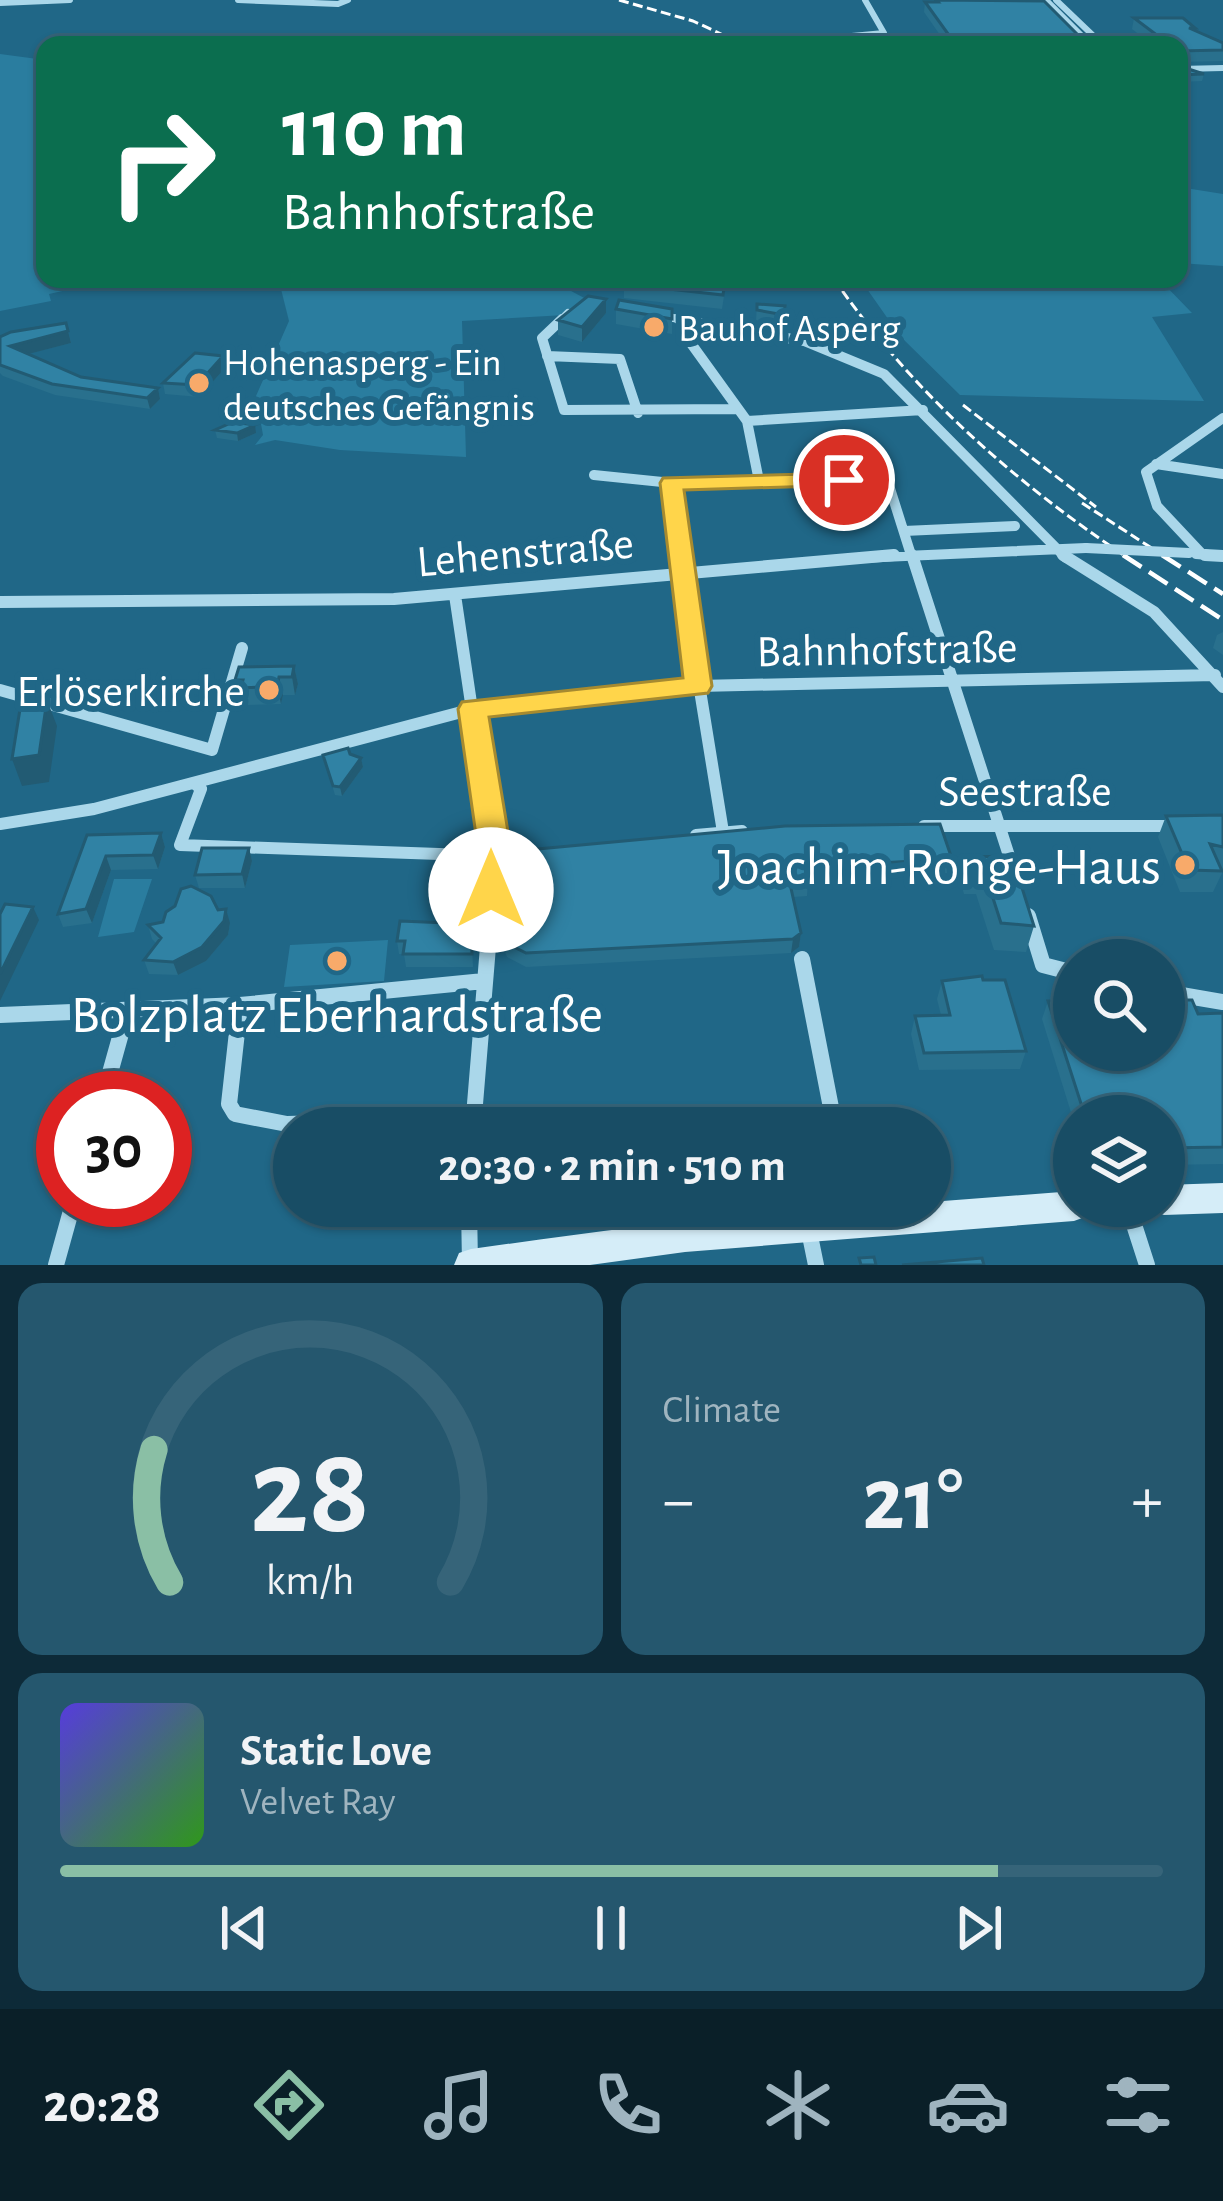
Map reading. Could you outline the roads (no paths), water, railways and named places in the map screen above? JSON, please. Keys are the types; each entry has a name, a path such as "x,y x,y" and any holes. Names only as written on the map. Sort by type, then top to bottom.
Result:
{"main road":[{"path":"1185,1199 1223,1198"},
{"path":"951,1211 1053,1207"},
{"path":"470,1265 685,1236 811,1227"}],"street":[{"path":"0,3 70,0"},
{"path":"238,0 338,4 348,0"},
{"path":"858,36 884,33 866,0"},
{"path":"1046,0 1082,36"},
{"path":"1056,0 1094,36"},
{"path":"1071,26 1084,26"},
{"path":"1188,69 1223,68"},
{"path":"577,308 543,333 564,410 738,409"},
{"path":"645,314 790,338 860,359 884,374 1055,547 1154,612 1219,681"},
{"path":"688,321 690,342 747,421 759,481"},
{"path":"547,356 620,359 638,412"},
{"path":"747,421 923,410"},
{"path":"1196,554 1148,493 1147,472 1222,419"},
{"path":"1156,464 1223,474"},
{"path":"594,476 672,483 887,479 1018,886"},
{"path":"672,483 680,573 723,832"},
{"path":"904,531 1015,526"},
{"name":"Lehenstraße","path":"0,602 455,595 913,554 1055,547 1223,556"},
{"path":"1080,548 1086,571"},
{"path":"455,595 496,856 474,1107"},
{"path":"220,775 212,750 242,648"},
{"name":"Bahnhofstraße","path":"0,824 94,809 473,709 632,689 1219,681"},
{"path":"0,690 212,750"},
{"path":"194,782 201,789 180,845 496,856 542,851"},
{"name":"Seestraße","path":"905,826 1198,826"},
{"path":"678,837 766,830"},
{"path":"1025,905 1043,965 1053,968"},
{"path":"802,958 831,1107"},
{"path":"0,1015 240,1005 484,981"},
{"path":"1185,996 1223,1002"},
{"path":"240,1005 229,1104 235,1114 273,1121"},
{"path":"111,1071 127,1012"},
{"path":"56,1265 67,1227"},
{"path":"469,1227 470,1265"},
{"path":"1135,1227 1147,1265"},
{"path":"808,1228 816,1265"}],"railway":[{"path":"619,0 693,21 726,36"},
{"path":"841,288 897,360 968,432 1045,498 1128,558"},
{"path":"963,405 1096,507"},
{"path":"1082,503 1167,558"},
{"path":"1123,555 1223,620"},
{"path":"1162,555 1223,594"}],"place":[{"name":"Bauhof Asperg","path":"654,327"},
{"name":"Hohenasperg - Ein deutsches Gefängnis","path":"199,383"},
{"name":"Erlöserkirche","path":"269,690"},
{"name":"Joachim-Ronge-Haus","path":"1185,865"},
{"name":"Bolzplatz Eberhardstraße","path":"337,961"}]}
